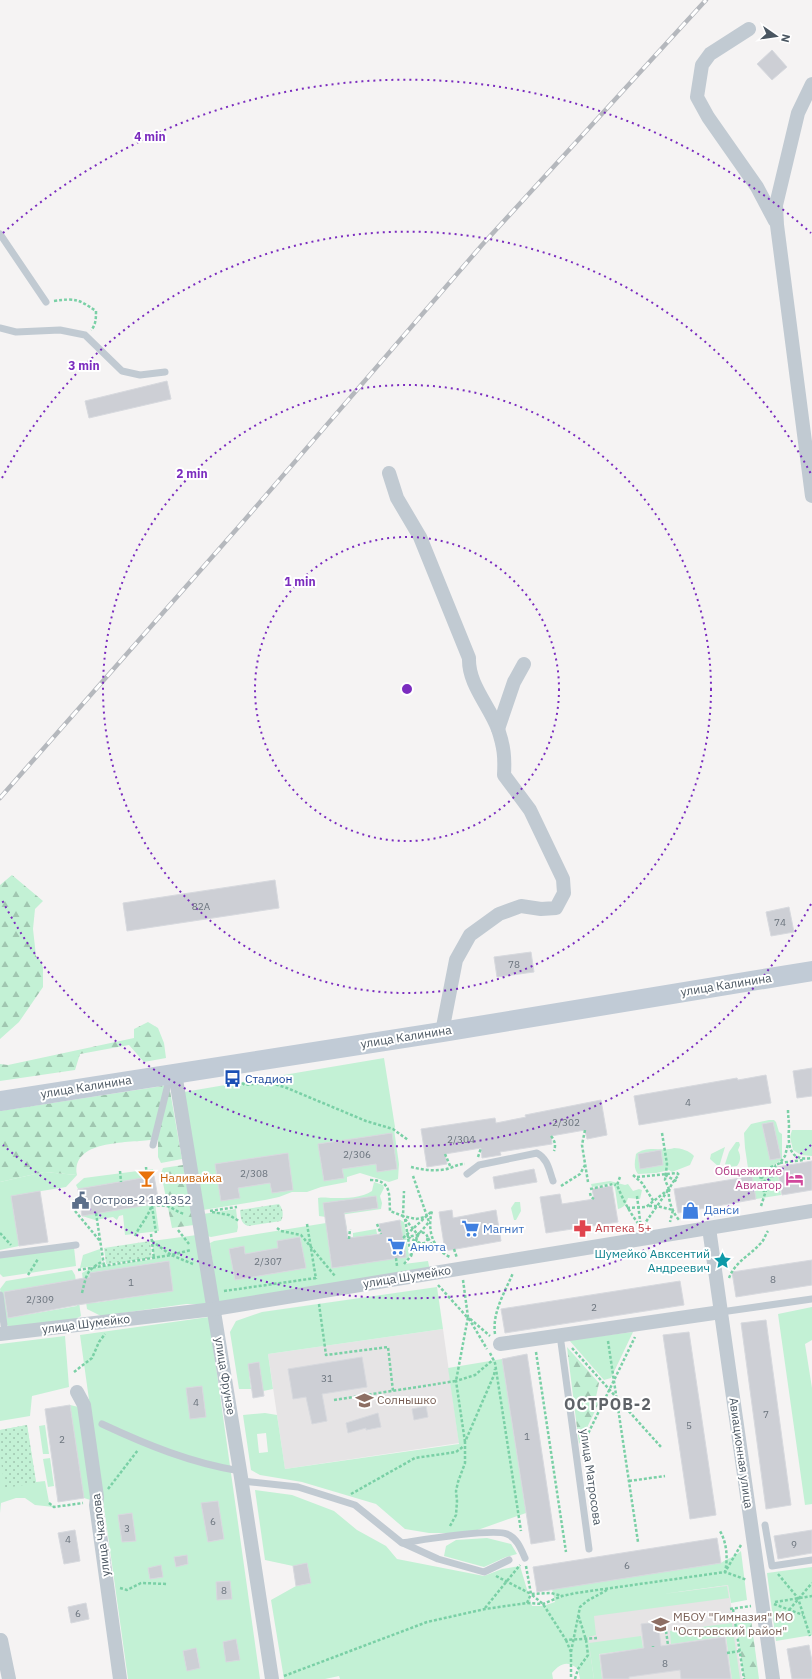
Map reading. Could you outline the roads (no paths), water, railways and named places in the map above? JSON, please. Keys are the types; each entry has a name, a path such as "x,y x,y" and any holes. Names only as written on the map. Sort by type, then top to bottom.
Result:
{"main road":[{"name":"улица Калинина","path":"0,1101 442,1032 812,971"}],"street":[{"path":"749,29 710,54 702,65 697,97 708,117 757,187 777,225"},
{"path":"812,84 798,113 776,205 777,225 812,496"},
{"path":"389,473 397,498 409,516 423,545 469,658 468,668 498,729 505,753 504,776 530,810 563,879 564,893 556,908 541,909 521,906 499,914 470,935 456,960 442,1032"},
{"path":"498,729 514,682 524,664"},
{"name":"улица Фрунзе","path":"172,1074 204,1212 195,1251 209,1280 276,1678"},
{"name":"улица Шумейко","path":"3,1333 213,1309 812,1211"},
{"name":"Авиационная улица","path":"709,1228 773,1679"},
{"path":"500,1344 721,1312"},
{"name":"улица Чкалова","path":"77,1392 84,1406 120,1679"},
{"path":"1,1640 9,1679"}],"lane":[{"path":"0,234 46,302"},
{"path":"0,328 16,332 60,330 85,335 122,370 140,375 165,372"},
{"path":"153,1145 172,1074"},
{"path":"467,1174 479,1165 537,1153 544,1157 553,1181"},
{"path":"0,1255 76,1245"},
{"path":"0,1295 3,1333"},
{"path":"721,1312 812,1299"},
{"name":"улица Матросова","path":"560,1336 589,1549"},
{"path":"102,1424 143,1443 241,1476 298,1487 355,1505 402,1543 438,1559 484,1572 509,1560"},
{"path":"765,1525 772,1566 812,1560"},
{"path":"402,1543 486,1533 507,1534 518,1543 525,1558"}],"railway":[{"path":"0,798 242,523 482,245 706,0"}],"place":[{"name":"Стадион","path":"232,1079"},
{"name":"Наливайка","path":"147,1178"},
{"name":"Общежитие Авиатор","path":"795,1178"},
{"name":"Остров-2 181352","path":"80,1200"},
{"name":"Данси","path":"691,1210"},
{"name":"Аптека 5+","path":"582,1228"},
{"name":"Магнит","path":"470,1229"},
{"name":"Анюта","path":"397,1247"},
{"name":"Шумейко Авксентий Андреевич","path":"723,1261"},
{"name":"Солнышко","path":"364,1400"},
{"name":"МБОУ \"Гимназия\" МО \"Островский район\"","path":"660,1624"}],"district":[{"name":"ОСТРОВ-2","path":"608,1404"}]}
